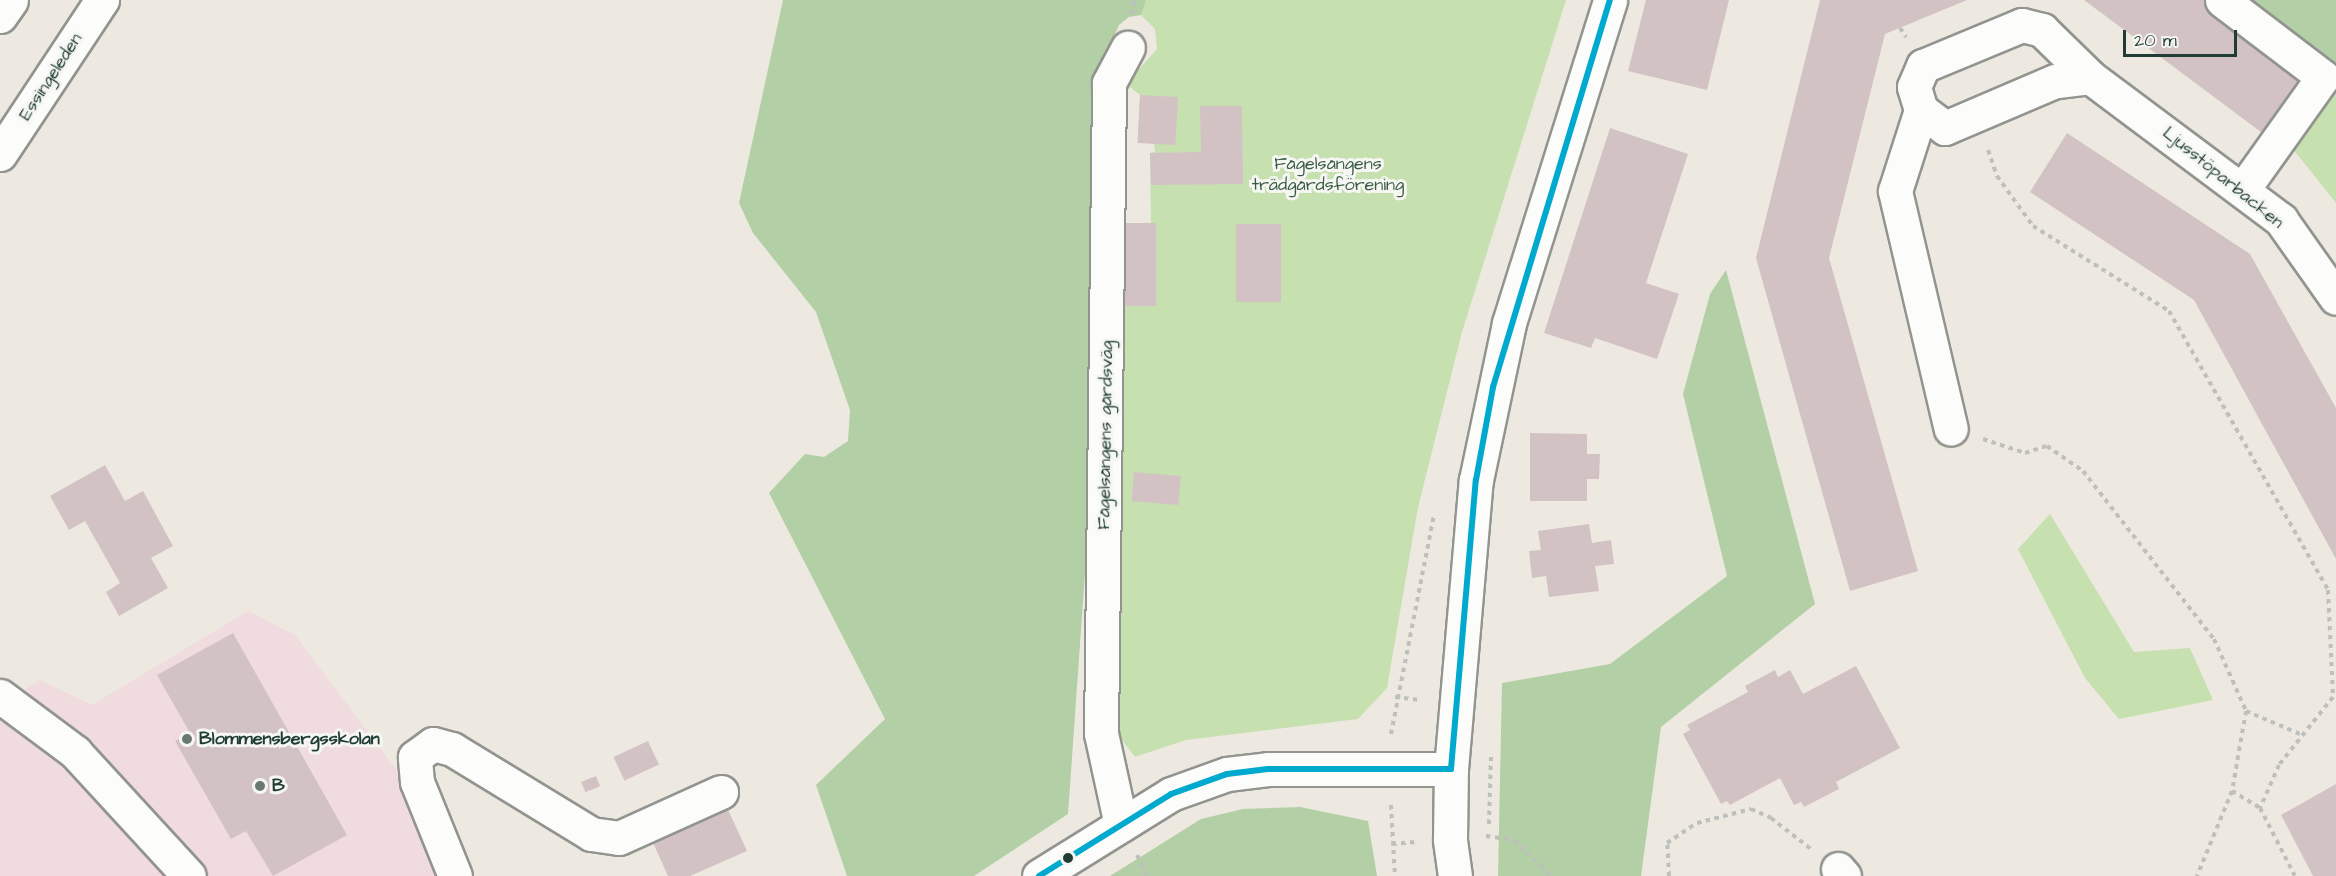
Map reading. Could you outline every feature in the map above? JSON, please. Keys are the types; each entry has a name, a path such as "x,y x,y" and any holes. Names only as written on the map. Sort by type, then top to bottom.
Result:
{"main road":[{"path":"0,16 11,0"},
{"name":"Essingeleden","path":"0,154 102,0"},
{"path":"1455,876 1450,839 1451,769 1467,561 1493,387 1610,0"},
{"path":"2222,0 2323,76 2243,189"},
{"name":"Ljusstöparbacken","path":"1922,110 1914,87 1923,66 2022,25 2042,30 2090,77 2243,189 2281,220 2336,298"},
{"name":"Fågelsångens gårdsväg","path":"1121,825 1101,734 1109,83 1128,48"},
{"path":"1951,429 1895,191 1922,110 1945,128 2055,81 2090,77"},
{"path":"0,696 75,752 189,876"},
{"path":"455,876 417,782 416,757 433,744 453,749 591,834 619,838 721,792"},
{"path":"1039,876 1172,794 1227,774 1268,769 1451,769"}],"path":[{"path":"1976,115 1997,176 2033,226 2169,311 2328,590 2333,697 2300,734 2279,765 2260,808"},
{"path":"1951,429 2025,453 2047,446 2083,471 2214,639 2246,711 2232,791 2197,876"},
{"path":"2246,711 2300,734"},
{"path":"1489,846 1491,754"},
{"path":"1390,770 1395,876"},
{"path":"2232,791 2260,808 2295,876"},
{"path":"1669,876 1667,843 1696,823 1751,809 1771,818 1841,873"},
{"path":"1489,836 1514,840 1551,876"}],"shaded area":[{"name":"Blommensbergsskolan","path":"248,611 295,635 399,773 447,876 0,876 0,706 40,680 92,705"}],"green space":[{"path":"783,0 1146,0 1141,15 1129,17 1119,25 1096,75 1094,446 1068,814 974,876 847,876 816,785 885,719 769,493 805,454 824,457 848,441 850,410 816,312 753,233 739,203"},
{"name":"Fågelsångens trädgårdsförening","path":"1146,0 1566,0 1462,332 1418,507 1387,688 1358,719 1186,740 1135,757 1113,728 1120,223 1151,223 1150,153 1155,152 1154,143 1138,143 1140,95 1129,86 1131,78 1157,49 1155,29 1141,15"},
{"path":"2235,0 2336,0 2336,79"},
{"path":"2336,83 2336,203 2293,149"},
{"path":"1726,270 1815,604 1661,727 1641,876 1498,876 1502,683 1610,664 1727,576 1683,394 1710,294"},
{"path":"2050,514 2134,652 2190,648 2213,700 2119,719 2085,678 2018,549"},
{"path":"1300,807 1368,821 1377,876 1110,876 1201,819 1243,809"}],"building":[{"path":"1646,0 1729,0 1707,90 1628,71"},
{"path":"1820,0 1967,0 1885,34 1829,258 1918,571 1850,591 1756,258"},
{"path":"2084,0 2207,0 2309,76 2265,135"},
{"path":"1140,95 1178,97 1175,145 1137,143"},
{"path":"1200,106 1242,106 1243,184 1151,185 1150,153 1201,152"},
{"path":"1610,128 1688,154 1646,283 1679,294 1657,359 1595,338 1591,348 1544,333"},
{"path":"2067,133 2250,254 2336,408 2336,559 2194,300 2030,192"},
{"path":"1120,223 1156,223 1156,306 1120,306"},
{"path":"1236,224 1281,224 1281,302 1236,302"},
{"path":"1530,433 1587,434 1587,454 1600,454 1599,479 1587,479 1587,501 1530,501"},
{"path":"105,465 125,501 143,491 173,546 151,558 168,588 119,616 106,592 120,583 85,521 69,530 50,496"},
{"path":"1134,472 1181,476 1178,505 1131,501"},
{"path":"1589,524 1592,543 1611,540 1614,564 1595,566 1599,591 1549,597 1546,576 1532,578 1529,551 1541,550 1538,531"},
{"name":"B","path":"233,633 347,835 273,876 246,831 231,839 175,741 190,733 157,675"},
{"path":"1856,666 1900,748 1836,782 1839,789 1804,807 1801,802 1794,805 1780,778 1730,805 1727,801 1721,804 1683,734 1690,730 1687,725 1748,692 1745,686 1775,670 1778,677 1790,670 1803,694"},
{"path":"648,741 659,765 625,781 614,757"},
{"path":"596,776 600,786 585,792 581,782"},
{"path":"2336,784 2336,876 2313,876 2281,815"},
{"path":"724,801 747,851 690,876 668,876 649,834"}],"transit line":[{"path":"1451,769 1476,480 1493,387 1610,0"},
{"path":"1039,876 1171,794 1227,774 1268,769 1451,769"}],"place":[{"name":"Blommensbergsskolan","path":"187,739"},
{"name":"B","path":"260,786"}]}
